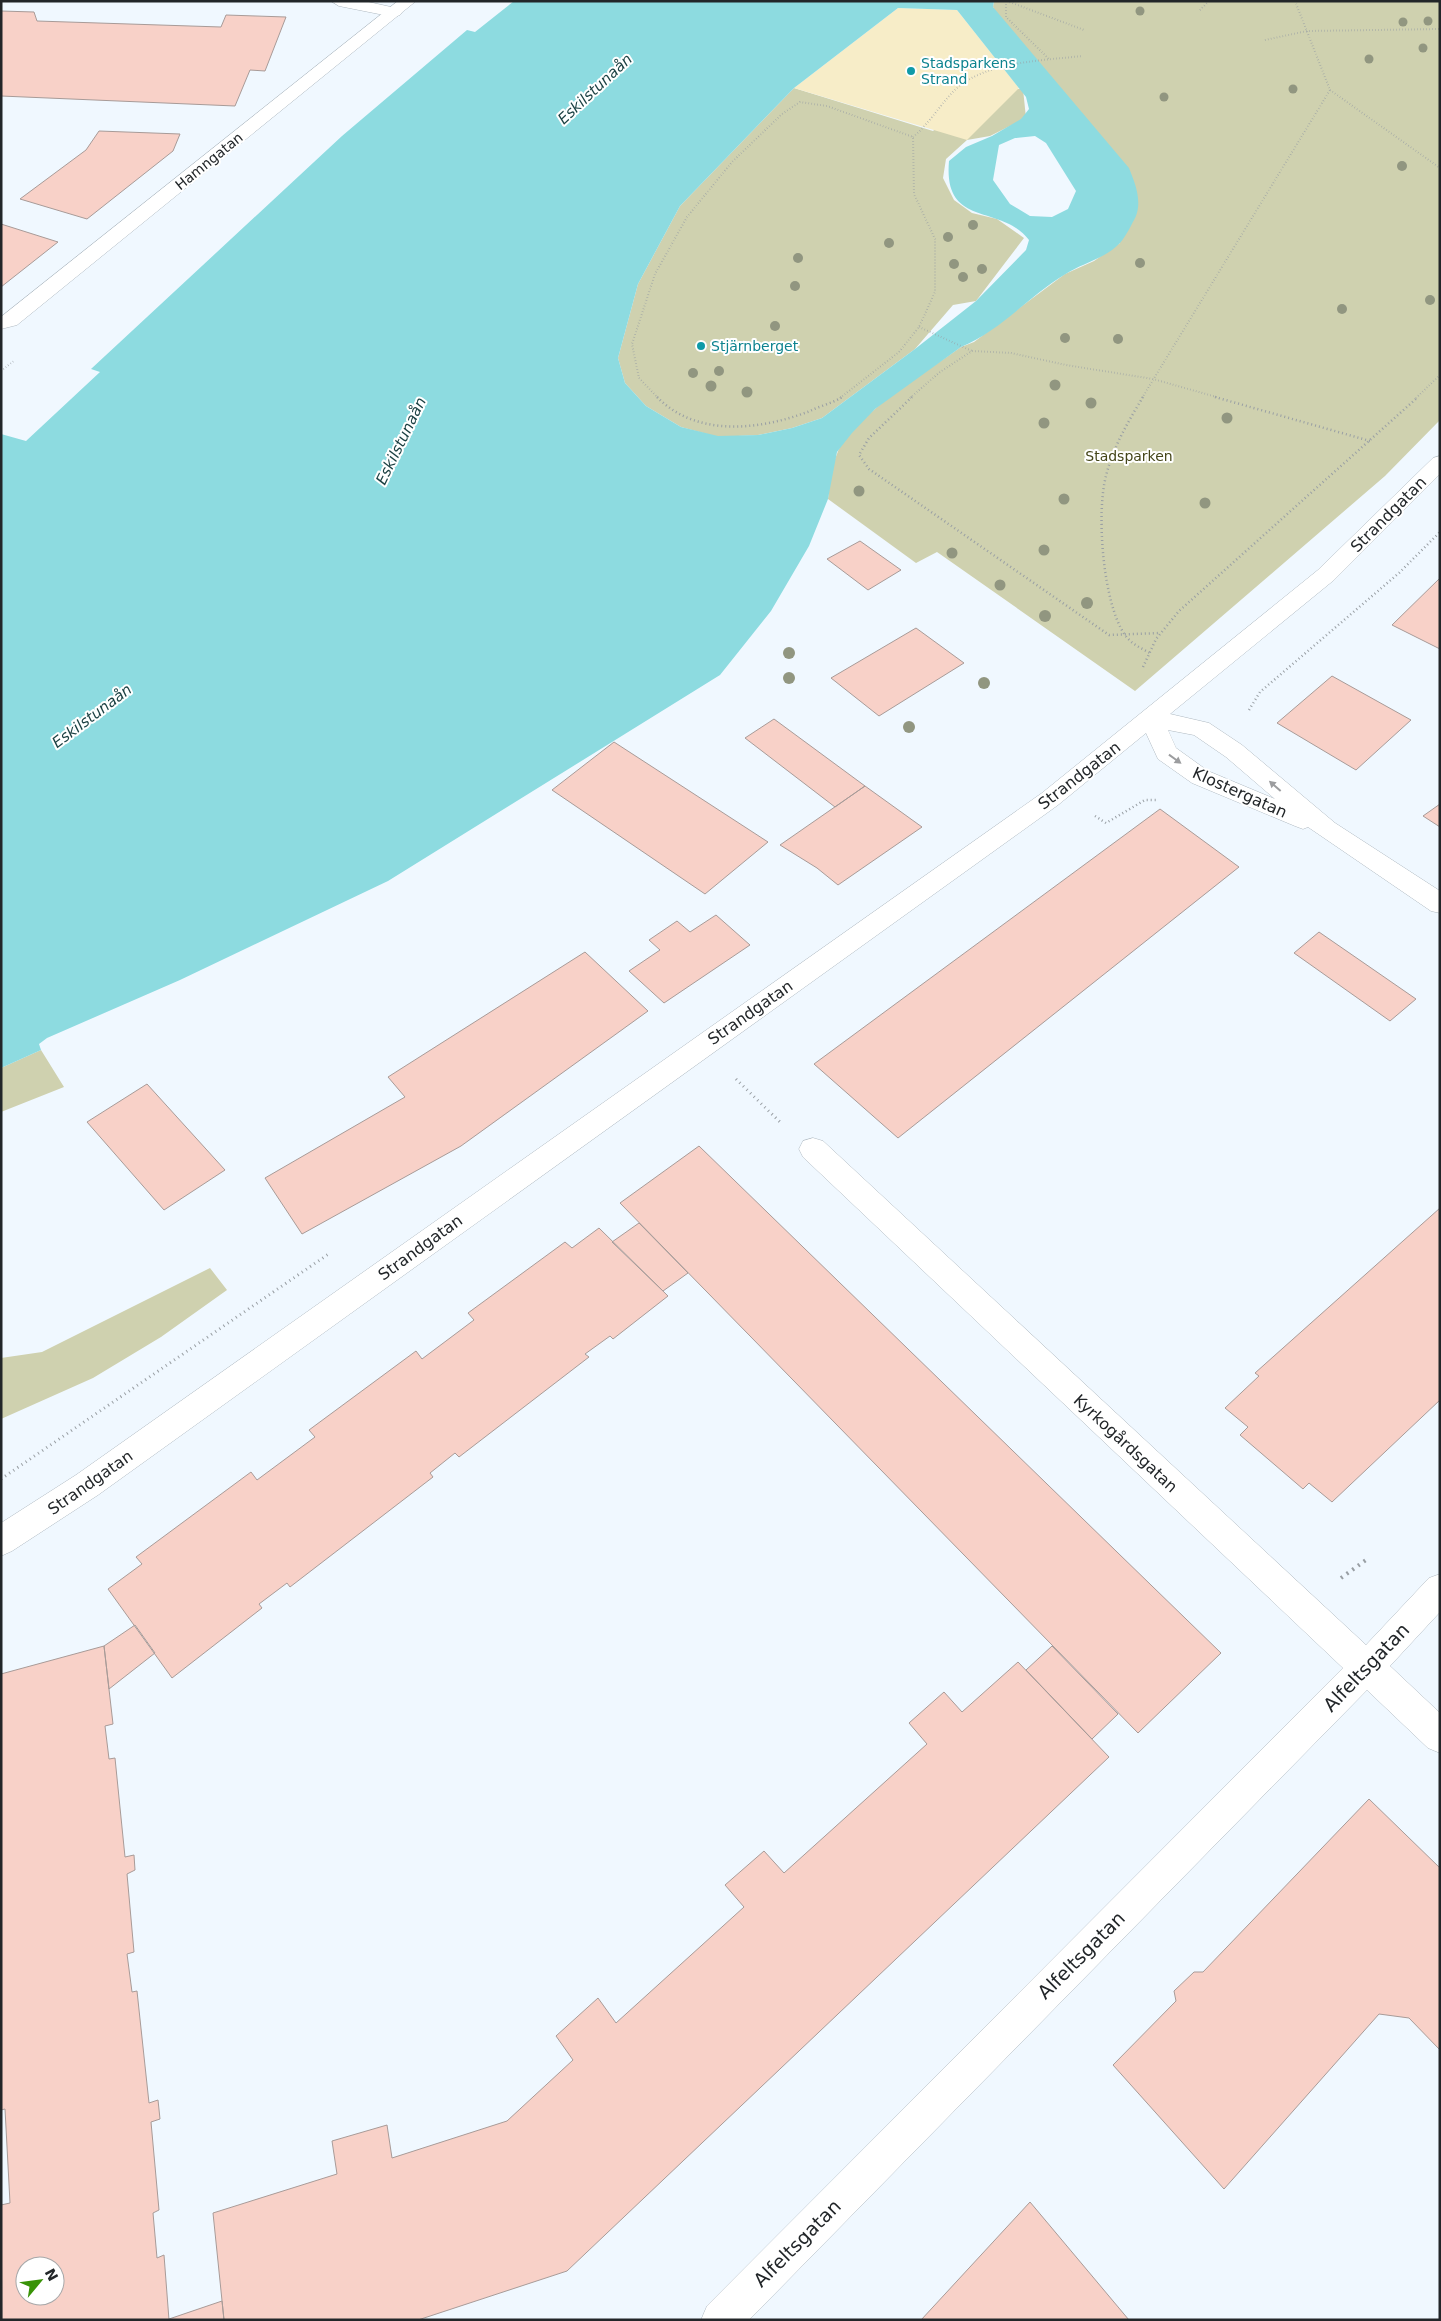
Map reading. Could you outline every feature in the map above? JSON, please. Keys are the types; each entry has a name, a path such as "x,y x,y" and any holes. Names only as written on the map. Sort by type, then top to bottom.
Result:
{"street":[{"path":"339,1 401,7"},
{"name":"Hamngatan","path":"1,341 6,337 6,322 401,7"},
{"name":"Strandgatan","path":"1,1541 30,1524 103,1474 1050,799 1326,575 1440,462"},
{"name":"Klostergatan","path":"1152,718 1166,753 1200,777 1326,830"},
{"name":"Klostergatan","path":"1152,718 1201,729 1234,751 1326,830 1440,904"},
{"name":"Kyrkogårdsgatan","path":"813,1149 1440,1736"},
{"name":"Strandgatan","path":"1,1559 30,1524"},
{"name":"Alfeltsgatan","path":"721,2320 1366,1668 1440,1589"}],"path":[{"path":"1049,59 1006,17 1007,1 1084,30"},
{"path":"1200,10 1210,1"},
{"path":"1295,1 1330,90 1440,168"},
{"path":"1265,40 1307,31 1440,29"},
{"path":"912,137 922,130 958,86 993,69 1049,59 1082,56"},
{"path":"1150,652 1134,644 1124,634 1116,616 1103,557 1101,516 1105,478 1117,443 1153,379 1330,90"},
{"path":"800,102 827,106 912,137 914,194 935,239 935,292 919,327 899,352 839,399 796,416 749,427 705,425 668,408 639,378 632,344 655,274 687,217 732,162 782,114 800,102"},
{"path":"919,327 972,351 1011,353 1066,365 1153,379 1370,442"},
{"path":"972,351 940,372 893,413 869,438 859,455 869,470 1109,636 1160,633"},
{"path":"1156,639 1179,611 1370,442 1440,375"},
{"path":"1260,692 1399,573 1440,532"},
{"path":"736,1079 802,1142 813,1149"}],"green space":[{"name":"Stadsparken","path":"994,1 1440,1 1440,420 1385,476 1135,691 937,552 916,563 828,499 832,470 837,454 845,440 874,410 961,347 974,342 1065,274 1094,261 1120,243 993,7"},
{"path":"794,88 933,131 979,89 1023,89 1026,118 990,136 967,140 946,159 943,178 954,200 972,213 997,219 1024,238 976,301 953,305 915,349 822,418 792,428 758,435 718,437 681,427 646,406 625,383 618,358 638,284 680,206"},
{"path":"41,1050 64,1087 1,1112 1,1068"},
{"path":"210,1268 227,1290 161,1337 93,1378 1,1419 1,1358 42,1352"}],"sand":[{"name":"Stadsparkens Strand","path":"898,8 957,10 1019,88 967,140 794,88"}],"water":[{"name":"Eskilstunaån","path":"514,1 994,1 993,7 1129,168 1137,192 1138,210 1127,233 1114,248 1064,275 1001,323 961,347 875,409 852,433 837,452 828,499 809,546 771,611 720,675 388,881 180,980 47,1038 39,1044 41,1050 1,1068 1,434 26,441 100,372 91,369 342,136 467,30 475,32","holes":["898,8 957,10 1026,97 1029,109 1021,119 992,136 966,147 949,161 950,182 955,197 964,206 1017,229 1029,240 1026,250 976,301 822,418 792,428 758,435 718,436 681,427 646,406 625,383 618,358 638,284 680,206 794,88","1035,136 1046,143 1076,191 1068,209 1052,217 1030,216 1010,204 993,180 999,145 1015,138"]}],"building":[{"path":"1,11 34,12 37,21 221,27 226,15 286,17 265,71 250,70 235,106 1,96"},
{"path":"99,131 180,134 173,151 87,219 20,199 86,150"},
{"path":"1,224 58,242 1,287"},
{"path":"860,541 901,570 868,590 827,559"},
{"path":"1440,578 1440,649 1392,625"},
{"path":"916,628 964,663 879,716 831,678"},
{"path":"1332,676 1411,720 1356,770 1277,723"},
{"path":"774,719 865,786 835,807 745,738"},
{"path":"614,742 768,842 705,894 552,790"},
{"path":"865,786 922,827 838,885 817,868 780,845"},
{"path":"1440,804 1440,827 1423,816"},
{"path":"1160,809 1239,867 898,1138 814,1064"},
{"path":"716,915 750,945 664,1003 629,971 660,950 649,940 677,921 690,932"},
{"path":"1319,932 1416,999 1390,1021 1294,953"},
{"path":"585,952 648,1011 461,1146 302,1234 265,1178 405,1097 388,1077"},
{"path":"147,1084 225,1170 164,1210 87,1122"},
{"path":"699,1146 1221,1653 1138,1733 620,1203"},
{"path":"1440,1208 1440,1400 1332,1502 1309,1483 1303,1489 1240,1435 1248,1427 1225,1408 1259,1376 1255,1373"},
{"path":"639,1223 688,1273 663,1291 612,1242"},
{"path":"599,1228 668,1296 613,1339 610,1336 585,1354 589,1357 459,1457 455,1453 430,1473 433,1477 290,1587 287,1583 259,1604 262,1608 172,1678 108,1589 142,1564 136,1557 251,1472 257,1480 315,1437 309,1430 416,1351 422,1359 474,1320 468,1313 565,1242 572,1248"},
{"path":"135,1625 155,1653 109,1689 104,1646"},
{"path":"104,1646 113,1724 105,1726 109,1759 115,1758 125,1857 134,1855 135,1870 127,1874 134,1952 127,1954 132,1992 137,1991 149,2103 158,2100 160,2119 151,2122 159,2210 153,2213 157,2258 164,2255 169,2320 2,2320 1,2205 10,2203 5,2109 1,2110 1,1674"},
{"path":"1052,1646 1118,1714 1092,1739 1026,1670"},
{"path":"1018,1662 1109,1757 567,2271 418,2320 224,2320 213,2213 337,2174 332,2141 387,2125 392,2158 507,2121 573,2060 556,2036 598,1998 616,2023 744,1907 725,1885 764,1851 784,1873 927,1744 909,1723 944,1692 962,1712"},
{"path":"1369,1799 1440,1868 1440,2050 1409,2018 1379,2014 1224,2189 1113,2065 1176,2001 1174,1991 1194,1972 1203,1972"},
{"path":"1030,2202 1129,2320 921,2320"},
{"path":"222,2301 224,2320 169,2320 169,2319"}],"place":[{"name":"Stadsparkens Strand","path":"911,71"},
{"name":"Stjärnberget","path":"701,346"}]}
